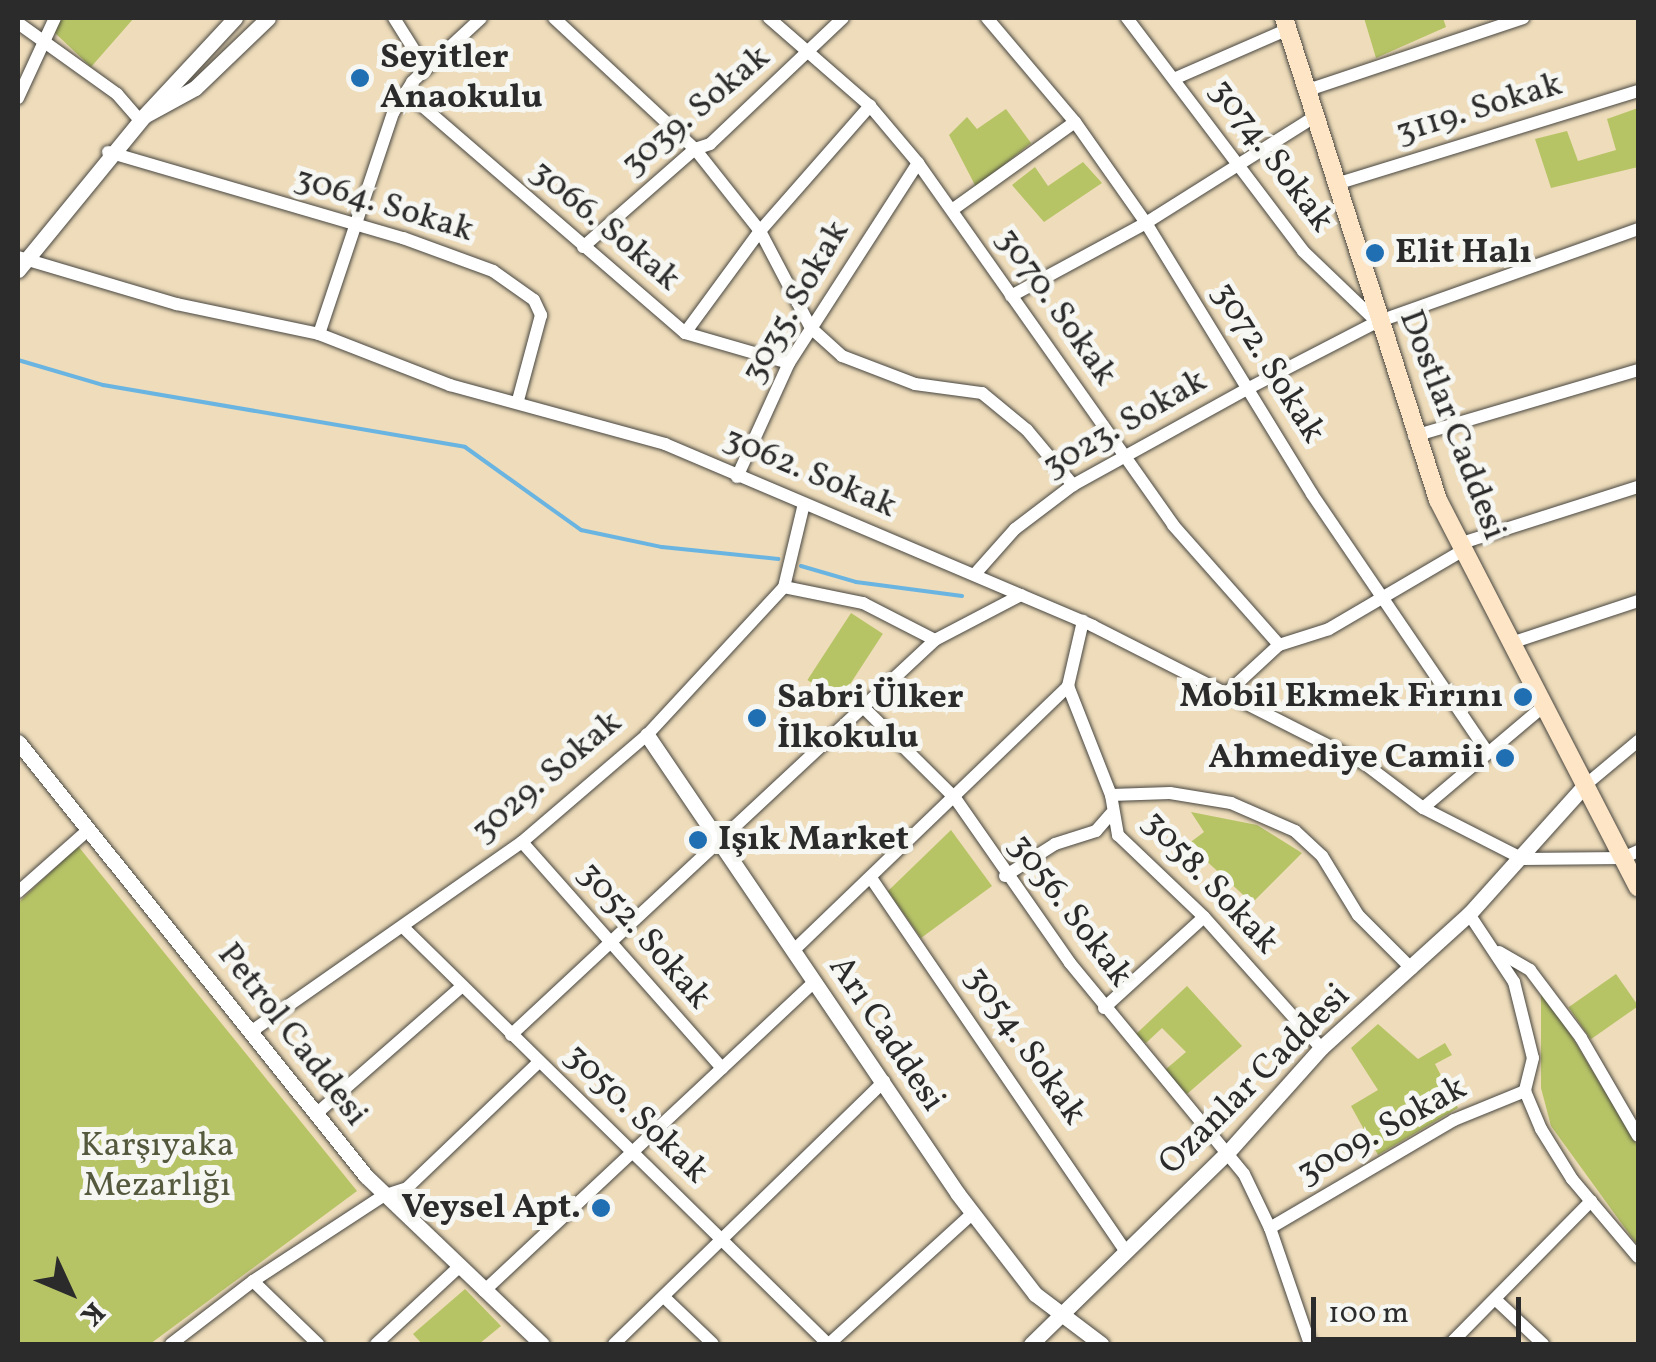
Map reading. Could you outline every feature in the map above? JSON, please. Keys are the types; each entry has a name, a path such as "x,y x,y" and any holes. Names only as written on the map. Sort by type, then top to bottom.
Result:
{"main road":[{"name":"Dostlar Caddesi","path":"1286,23 1414,436 1461,547 1546,704 1583,787 1631,854 1638,887"}],"street":[{"path":"18,98 54,18"},
{"path":"20,262 108,152 235,18"},
{"path":"141,117 195,88 268,18"},
{"path":"394,18 426,69"},
{"path":"320,334 354,225 406,92 482,18"},
{"path":"554,18 695,148 760,231 811,328 842,356 880,372 982,393 1027,430 1072,485"},
{"name":"3070. Sokak","path":"770,18 870,106 918,163 1173,525 1279,645"},
{"name":"3039. Sokak","path":"583,246 695,148 710,144 810,54 843,18"},
{"name":"3072. Sokak","path":"987,18 1076,122 1146,223 1312,494 1486,750"},
{"name":"3074. Sokak","path":"1127,18 1239,160 1303,251 1377,322"},
{"path":"1308,90 1523,18"},
{"path":"18,23 43,38 141,117"},
{"path":"1176,78 1286,23"},
{"name":"3119. Sokak","path":"1336,184 1638,91"},
{"name":"3066. Sokak","path":"406,92 685,333 789,363"},
{"path":"685,333 760,231 870,106"},
{"path":"1011,296 1146,223 1239,160 1316,116"},
{"path":"952,210 1076,122"},
{"name":"3064. Sokak","path":"108,152 452,253 493,271 534,300 541,315 518,400"},
{"name":"3035. Sokak","path":"736,477 789,363 918,163"},
{"name":"3023. Sokak","path":"974,574 1015,529 1072,485 1377,322 1638,229"},
{"name":"3062. Sokak","path":"20,262 177,304 320,334 450,385 518,400 664,444 1083,621 1365,764 1423,808 1523,860"},
{"path":"1414,436 1638,370"},
{"path":"1228,692 1279,645 1329,629 1461,547 1638,487"},
{"name":"3029. Sokak","path":"252,1031 522,842 646,735 784,587 804,504"},
{"path":"784,587 862,603 935,640"},
{"path":"511,1036 606,940 935,640 1021,595"},
{"path":"1514,642 1638,600"},
{"path":"794,950 1068,686 1083,621"},
{"name":"3058. Sokak","path":"1068,686 1111,795 1111,814 1118,835 1204,917 1320,1048"},
{"path":"1423,808 1486,750 1546,704"},
{"name":"3056. Sokak","path":"864,708 955,798 1005,876 1104,1008 1228,1152 1270,1228 1310,1344"},
{"name":"Arı Caddesi","path":"646,735 973,1213 1035,1294 1066,1312 1101,1344"},
{"path":"1583,787 1638,741"},
{"name":"Petrol Caddesi","path":"18,742 383,1196 542,1344"},
{"name":"Ozanlar Caddesi","path":"1031,1344 1228,1152 1320,1048 1412,968 1523,860 1583,787"},
{"path":"1111,795 1170,793 1230,804 1295,831 1338,877 1358,915 1412,968"},
{"path":"1005,876 1055,844 1096,830 1111,814"},
{"path":"18,892 88,830"},
{"name":"3052. Sokak","path":"522,842 722,1068"},
{"path":"1523,860 1631,854"},
{"name":"3054. Sokak","path":"871,878 1125,1250"},
{"path":"1469,914 1499,952 1514,982 1533,1058 1526,1091 1541,1130 1591,1201 1638,1257"},
{"path":"1104,1008 1204,917"},
{"name":"3050. Sokak","path":"403,927 460,988 632,1150 828,1344"},
{"path":"1499,952 1540,983 1638,1136"},
{"path":"484,1290 815,980"},
{"path":"316,1114 460,988"},
{"path":"171,1344 253,1281 383,1196 407,1188 539,1062"},
{"path":"614,1344 884,1081"},
{"name":"3009. Sokak","path":"1270,1228 1454,1120 1526,1091"},
{"path":"1450,1344 1591,1201"},
{"path":"828,1344 973,1213"},
{"path":"376,1344 459,1268"},
{"path":"253,1281 318,1344"},
{"path":"665,1298 713,1344"},
{"path":"1494,1299 1544,1344"}],"green space":[{"path":"61,18 134,18 91,67 54,32"},
{"path":"1364,18 1443,18 1446,27 1376,58"},
{"path":"1638,108 1638,167 1551,188 1535,139 1567,131 1578,161 1616,150 1607,119"},
{"path":"1006,109 1031,143 976,187 949,135 967,117 977,129"},
{"path":"1083,162 1102,183 1044,222 1012,185 1035,167 1048,186"},
{"path":"851,613 883,634 839,701 807,680"},
{"path":"1191,812 1257,825 1302,853 1252,903 1188,844 1204,832"},
{"path":"951,830 992,886 921,938 888,891"},
{"name":"Karşıyaka Mezarlığı","path":"78,846 357,1191 150,1344 18,1344 18,903"},
{"path":"1616,974 1638,1006 1591,1039 1568,1007"},
{"path":"1541,985 1638,1147 1638,1246 1551,1126 1541,1088"},
{"path":"1187,986 1242,1046 1187,1094 1165,1070 1186,1052 1162,1028 1146,1043 1136,1034"},
{"path":"1378,1024 1418,1059 1445,1043 1452,1055 1435,1064 1458,1108 1378,1155 1351,1106 1378,1090 1351,1048"},
{"path":"465,1289 501,1326 479,1344 422,1344 413,1334"}],"waterway":[{"path":"18,360 103,385 465,447 581,530 662,547 778,559"},
{"path":"801,566 856,582 962,596"}],"place":[{"name":"Seyitler Anaokulu","path":"360,78"},
{"name":"Elit Halı","path":"1375,253"},
{"name":"Mobil Ekmek Fırını","path":"1523,697"},
{"name":"Sabri Ülker İlkokulu","path":"757,718"},
{"name":"Ahmediye Camii","path":"1505,758"},
{"name":"Işık Market","path":"698,840"},
{"name":"Veysel Apt.","path":"601,1208"}]}
